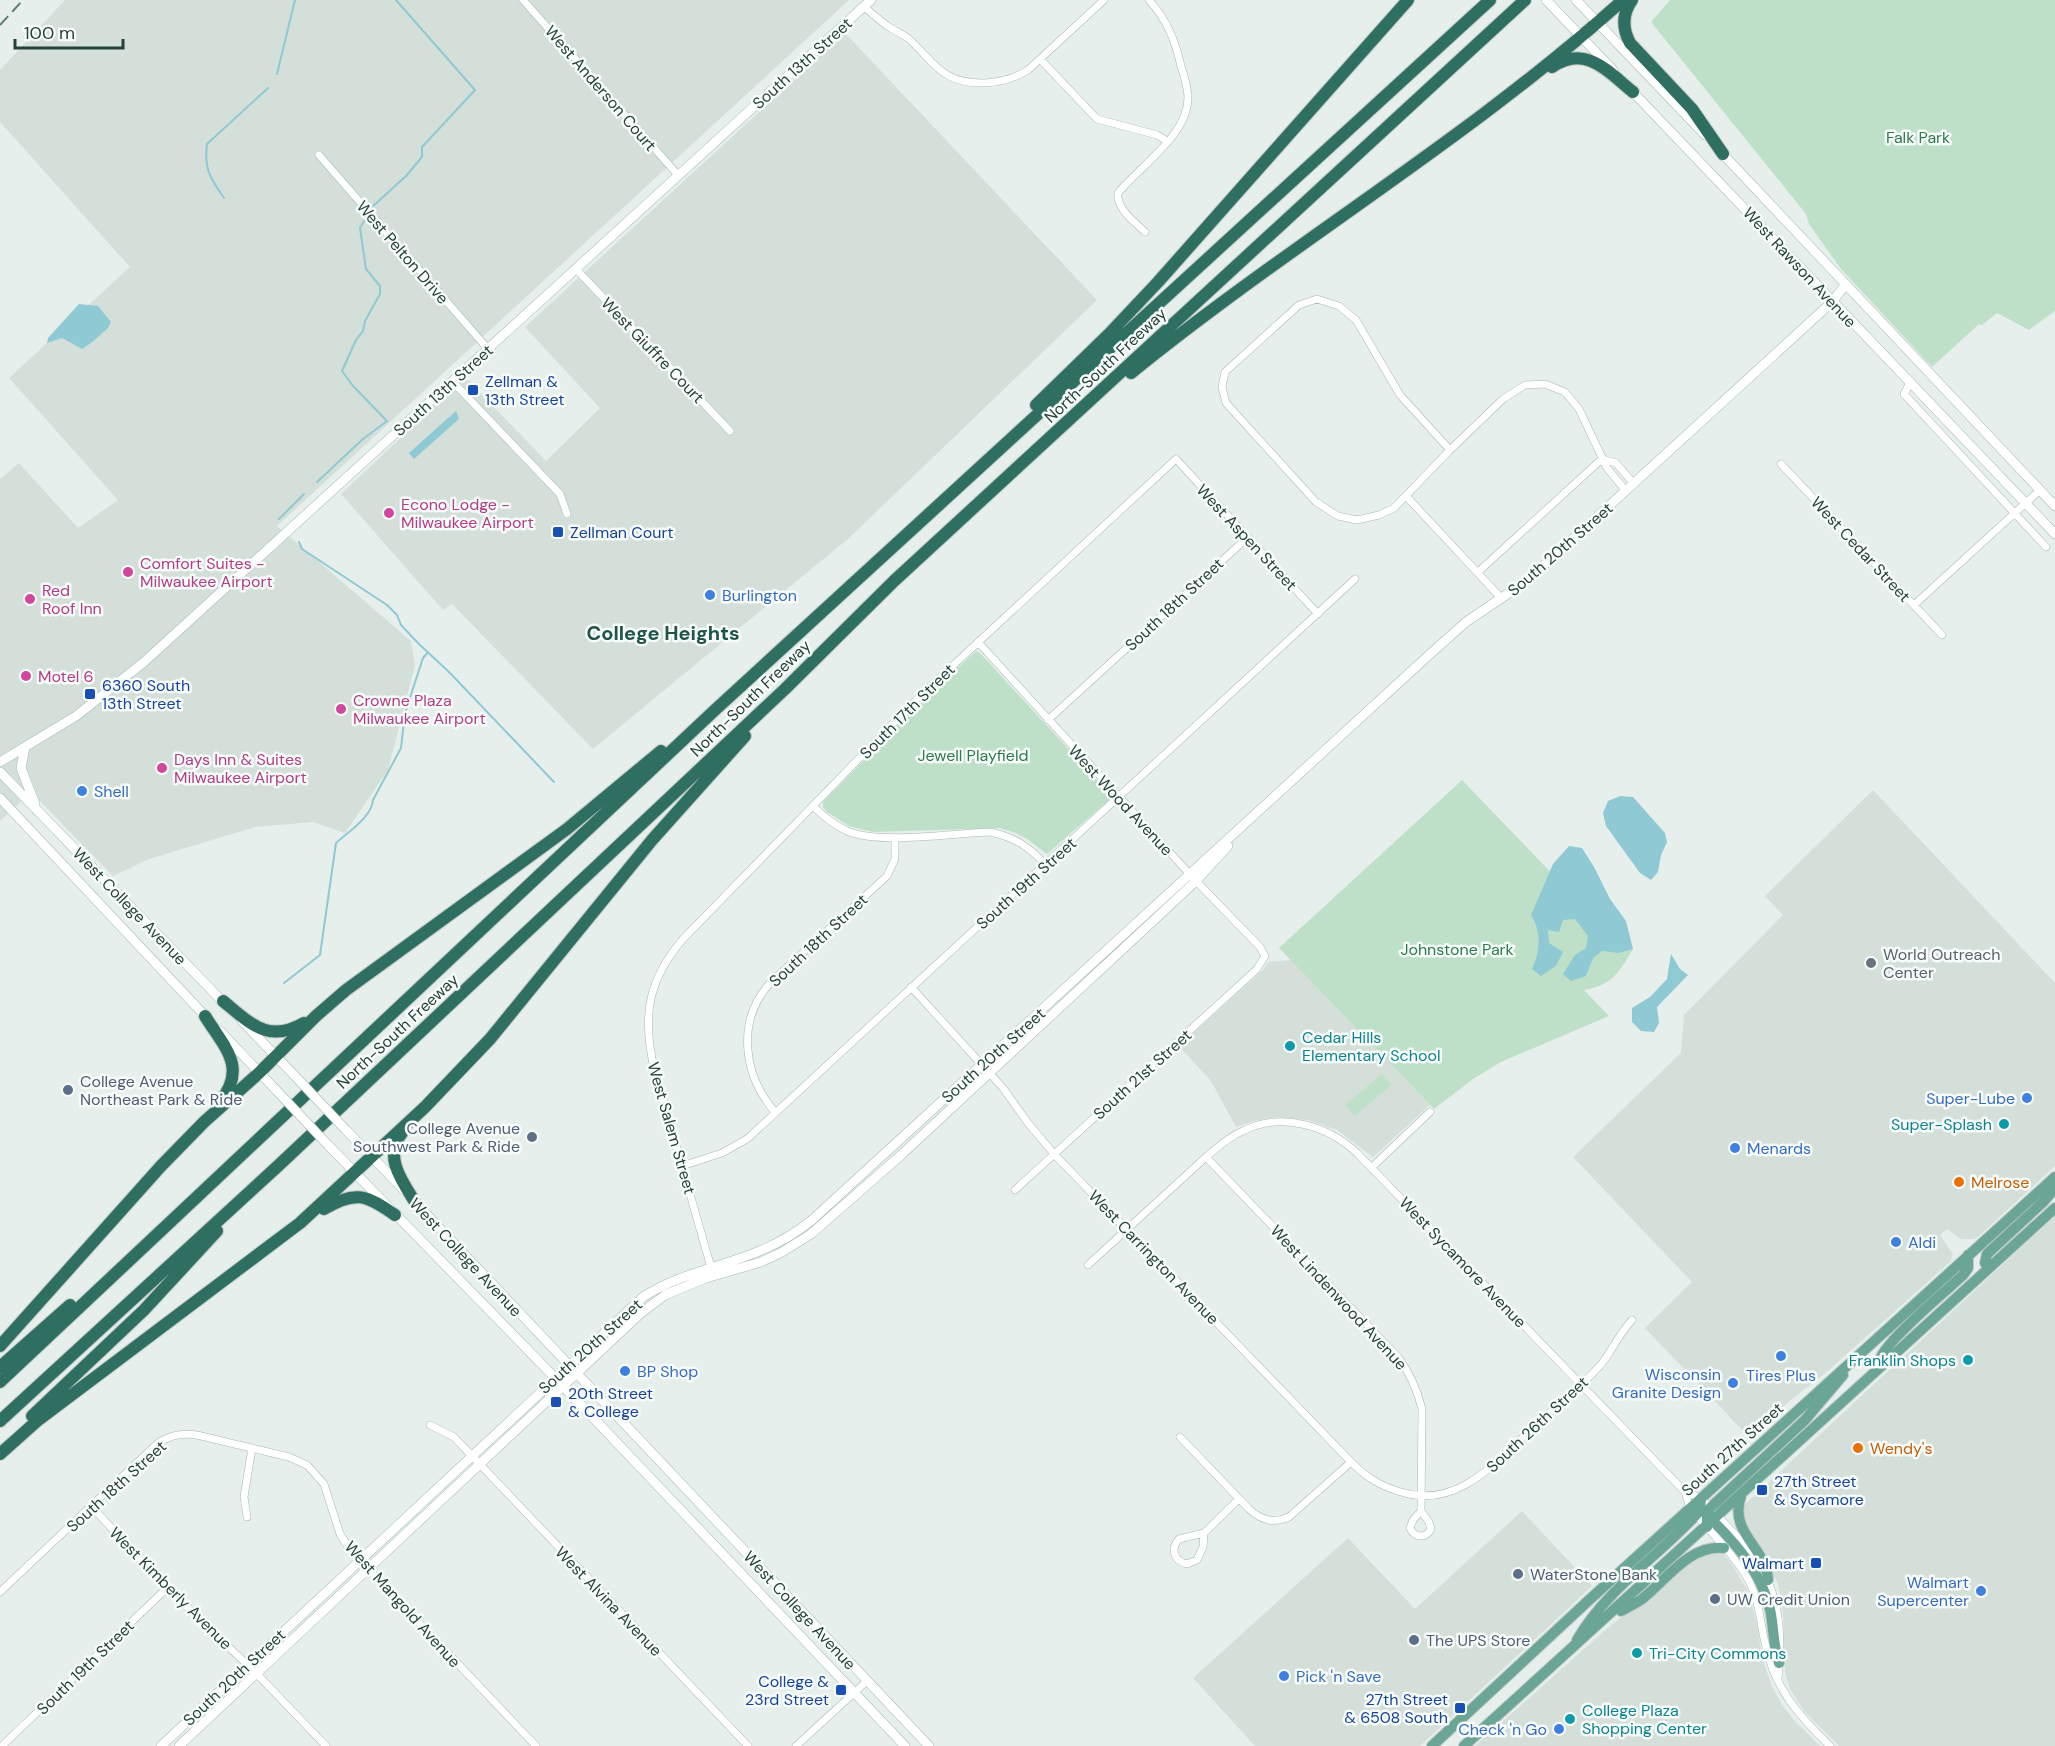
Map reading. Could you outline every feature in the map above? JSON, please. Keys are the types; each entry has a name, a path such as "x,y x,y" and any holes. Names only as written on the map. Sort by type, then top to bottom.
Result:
{"highway":[{"path":"988,460 1018,422 1109,334 1158,282 1406,0"},
{"name":"North-South Freeway","path":"0,1382 716,709 1490,0"},
{"name":"North-South Freeway","path":"0,1421 279,1165 785,689 894,582 1525,0"},
{"path":"1062,426 1253,281 1514,89 1598,23 1623,0"},
{"path":"1632,0 1627,8 1624,21 1630,43 1692,110 1723,154"},
{"path":"1514,89 1535,79 1564,60 1580,57 1587,58 1604,68 1633,92"},
{"path":"300,1223 448,1085 490,1039 651,840 785,689"},
{"path":"0,1346 161,1166 316,1016 346,990 567,828 639,768 716,709"},
{"path":"223,1001 255,1026 268,1032 291,1030 316,1016"},
{"path":"204,1122 226,1094 234,1076 231,1061 205,1016"},
{"path":"417,1114 397,1139 393,1158 397,1171 417,1204"},
{"path":"0,1447 144,1310 279,1165"},
{"path":"0,1367 209,1185"},
{"path":"0,1454 37,1421 300,1223 338,1200 361,1196 377,1202 395,1215"}],"main road":[{"name":"South 27th Street","path":"1705,1515 1701,1498 2055,1176"},
{"path":"1988,1268 1985,1263 1987,1254 2055,1188"},
{"name":"South 27th Street","path":"1432,1746 1587,1601 1705,1515 1743,1493 2055,1208"},
{"path":"1877,1369 1879,1359 1898,1335 1963,1275 1968,1268 1968,1255"},
{"path":"1573,1648 1584,1628 1625,1581 1705,1515 1804,1421 1856,1358"},
{"path":"1743,1493 1737,1507 1740,1522 1748,1541 1768,1570 1768,1580"},
{"name":"South 27th Street","path":"1464,1746 1598,1626 1705,1515"},
{"path":"1705,1515 1742,1552 1762,1586 1769,1607 1775,1651 1779,1663"},
{"path":"1598,1626 1641,1599 1690,1557 1716,1547 1724,1548"},
{"path":"1442,1746 1448,1732"}],"street":[{"name":"West Anderson Court","path":"523,0 678,175"},
{"path":"868,3 886,25 906,37 934,66 950,78 967,83 1002,82 1019,76 1104,0"},
{"path":"1145,232 1122,209 1118,193 1182,123 1187,106 1187,90 1177,49 1164,18 1149,0"},
{"name":"West Rawson Avenue","path":"1576,0 2055,506"},
{"name":"South 13th Street","path":"0,762 76,716 124,680 868,3"},
{"name":"West Rawson Avenue","path":"1549,3 2055,534"},
{"path":"1040,59 1097,119 1156,135 1167,141"},
{"name":"West Pelton Drive","path":"319,155 488,349"},
{"name":"West Giuffre Court","path":"576,269 730,431"},
{"name":"South 20th Street","path":"161,1746 471,1455 643,1298 662,1286 772,1257 812,1234 900,1156 989,1072 1193,878 1240,829 1459,629 1528,580 1832,302 1846,284"},
{"path":"1450,450 1400,394 1356,320 1339,306 1317,299 1299,305 1225,372 1222,387 1226,403 1316,502 1338,516 1357,520 1379,516 1394,508 1503,399 1525,385 1545,384 1565,392 1579,409 1607,468 1626,491"},
{"path":"453,382 560,495 567,514"},
{"path":"1910,383 1904,394 2046,547"},
{"name":"West Aspen Street","path":"1176,459 1318,614"},
{"name":"South 17th Street","path":"656,979 683,939 919,697 1176,459"},
{"path":"1604,459 1616,464 1634,484"},
{"path":"1478,573 1604,459"},
{"name":"West Cedar Street","path":"1781,464 1942,634"},
{"path":"1914,605 2040,490"},
{"path":"1406,496 1502,599"},
{"name":"South 18th Street","path":"1048,720 1248,537"},
{"name":"South 19th Street","path":"682,1166 713,1157 747,1139 1355,579"},
{"name":"West Wood Avenue","path":"978,642 1119,798 1260,947 1265,956"},
{"path":"25,747 21,768 40,814"},
{"name":"West College Avenue","path":"0,772 372,1156 928,1746"},
{"name":"West College Avenue","path":"0,798 259,1073 563,1386 905,1746"},
{"path":"813,806 847,831 868,836 972,833 1004,835 1025,844 1046,865"},
{"name":"South 18th Street","path":"775,1112 758,1088 750,1058 747,1035 752,1011 770,983 887,876 895,859 895,837"},
{"name":"South 20th Street","path":"178,1746 649,1306 665,1295 712,1271 762,1250 797,1231 820,1213 981,1064 1193,878"},
{"name":"South 21st Street","path":"1015,1190 1257,969 1265,956"},
{"name":"West Salem Street","path":"656,979 648,1010 650,1050 712,1271"},
{"name":"West Carrington Avenue","path":"911,987 989,1072 1054,1154 1351,1462 1383,1487 1421,1497"},
{"path":"1371,1168 1430,1112"},
{"name":"West Sycamore Avenue","path":"1088,1265 1206,1157 1224,1142 1248,1128 1265,1124 1289,1123 1306,1125 1331,1133 1346,1143 1371,1168 1581,1383 1705,1515"},
{"name":"West Lindenwood Avenue","path":"1206,1157 1407,1369 1418,1392 1422,1409 1421,1511"},
{"name":"South 26th Street","path":"1421,1497 1451,1492 1477,1479 1602,1362 1632,1320"},
{"name":"West Alvina Avenue","path":"430,1425 454,1437 747,1746"},
{"name":"South 18th Street","path":"0,1592 166,1438 186,1434 252,1448"},
{"path":"1180,1437 1239,1500 1261,1518 1274,1521 1282,1520 1296,1511 1351,1462"},
{"path":"247,1517 243,1497 252,1448"},
{"name":"West Mangold Avenue","path":"252,1448 290,1457 314,1471 327,1492 340,1534 360,1560 536,1746"},
{"name":"West Sycamore Avenue","path":"1685,1492 1701,1498"},
{"path":"1204,1533 1203,1547 1197,1560 1187,1564 1179,1561 1174,1552 1175,1543 1183,1537 1204,1533 1239,1500"},
{"name":"West Kimberly Avenue","path":"92,1507 167,1588 211,1628 326,1746"},
{"path":"1705,1515 1724,1548 1743,1572 1756,1597 1770,1665 1796,1711 1830,1746"},
{"path":"1705,1515 1745,1545 1768,1580 1775,1598 1780,1623 1778,1679"},
{"name":"South 19th Street","path":"2,1746 167,1588"},
{"path":"796,1746 867,1681"}],"shaded area":[{"path":"65,0 849,0 277,526 411,641 415,665 388,770 345,833 313,822 255,827 149,859 113,876 31,792 0,821 0,479 19,463 78,528 118,500 9,378 130,267 0,122 0,70"},
{"path":"845,33 1097,300 849,538 593,749 452,604 443,610 341,494 465,377 546,461 600,408 525,327"},
{"path":"1873,790 2055,983 2055,1166 1974,1239 1961,1239 1947,1229 1940,1235 1953,1254 1950,1262 1829,1370 1749,1437 1645,1328 1692,1282 1573,1157 1681,1053 1684,1015 1783,915 1765,896"},
{"path":"1291,960 1430,1105 1373,1157 1337,1130 1308,1120 1276,1117 1236,1127 1211,1081 1179,1046 1263,970 1268,962"},
{"path":"2055,1216 2055,1746 1839,1746 1804,1711 1790,1689 1785,1673 1783,1613 1778,1584 1749,1536 1741,1511 1742,1507"},
{"path":"1522,1511 1592,1586 1420,1746 1255,1746 1193,1678 1348,1538 1415,1609"},
{"path":"1716,1552 1723,1554 1730,1561 1749,1593 1762,1657 1771,1684 1782,1705 1820,1746 1475,1746 1611,1625 1640,1604 1678,1570 1700,1556"}],"green space":[{"name":"Falk Park","path":"1670,0 2055,0 2055,311 2029,330 1997,313 1982,325 1979,324 1932,367 1841,269 1809,224 1806,214 1651,22"},
{"name":"Jewell Playfield","path":"976,651 1108,792 1110,799 1047,854 1027,839 1000,828 873,832 849,826 827,812 823,807 823,802 923,700"},
{"name":"Johnstone Park","path":"1462,780 1616,940 1619,953 1633,949 1609,981 1584,990 1609,1016 1501,1062 1473,1079 1434,1109 1279,948"},
{"path":"1382,1074 1392,1085 1354,1116 1345,1105"}],"water":[{"path":"79,304 98,306 111,322 108,328 82,349 62,338 47,343 48,338"},
{"path":"456,411 459,419 414,459 409,453"},
{"path":"1620,796 1633,797 1665,833 1667,842 1661,855 1658,872 1651,880 1640,873 1606,826 1603,813 1608,801"},
{"path":"1569,846 1582,848 1594,867 1610,899 1626,921 1633,949 1619,953 1602,951 1593,958 1586,976 1571,981 1563,974 1575,955 1586,948 1588,936 1575,919 1563,920 1559,932 1548,930 1549,943 1563,952 1556,966 1541,976 1532,969 1539,942 1537,928 1531,915 1553,864"},
{"path":"1671,954 1680,969 1688,975 1657,1007 1659,1023 1654,1032 1641,1031 1632,1022 1632,1008 1650,997 1667,979"}],"waterway":[{"path":"277,74 295,0"},
{"path":"372,207 406,176 422,157 422,147 475,90 396,0"},
{"path":"224,198 207,167 207,144 268,88"},
{"path":"317,482 363,439 387,421 353,386 342,371 380,294 380,286 366,269 360,228 364,221"},
{"path":"279,519 304,494"},
{"path":"299,542 302,549 387,605 397,615 401,625 554,782"},
{"path":"284,983 320,955 336,843 359,824 368,812 401,748 405,713 423,658 428,652"}],"railway":[{"path":"0,25 23,0"}],"place":[{"name":"Zellman & 13th Street","path":"473,390"},
{"name":"Econo Lodge - Milwaukee Airport","path":"389,513"},
{"name":"Zellman Court","path":"558,532"},
{"name":"Comfort Suites - Milwaukee Airport","path":"128,572"},
{"name":"Burlington","path":"710,595"},
{"name":"Red Roof Inn","path":"30,599"},
{"name":"Motel 6","path":"26,676"},
{"name":"6360 South 13th Street","path":"90,694"},
{"name":"Crowne Plaza Milwaukee Airport","path":"341,709"},
{"name":"Days Inn & Suites Milwaukee Airport","path":"162,768"},
{"name":"Shell","path":"82,791"},
{"name":"World Outreach Center","path":"1871,963"},
{"name":"Cedar Hills Elementary School","path":"1290,1046"},
{"name":"College Avenue Northeast Park & Ride","path":"68,1090"},
{"name":"Super-Lube","path":"2027,1098"},
{"name":"Super-Splash","path":"2004,1124"},
{"name":"College Avenue Southwest Park & Ride","path":"532,1137"},
{"name":"Menards","path":"1735,1148"},
{"name":"Melrose","path":"1959,1182"},
{"name":"Aldi","path":"1896,1242"},
{"name":"Tires Plus","path":"1781,1356"},
{"name":"Franklin Shops","path":"1968,1360"},
{"name":"BP Shop","path":"625,1371"},
{"name":"Wisconsin Granite Design","path":"1733,1383"},
{"name":"20th Street & College","path":"556,1402"},
{"name":"Wendy's","path":"1858,1448"},
{"name":"27th Street & Sycamore","path":"1762,1490"},
{"name":"Walmart","path":"1816,1563"},
{"name":"WaterStone Bank","path":"1518,1574"},
{"name":"Walmart Supercenter","path":"1981,1591"},
{"name":"UW Credit Union","path":"1715,1599"},
{"name":"The UPS Store","path":"1414,1640"},
{"name":"Tri-City Commons","path":"1637,1653"},
{"name":"Pick 'n Save","path":"1284,1676"},
{"name":"College & 23rd Street","path":"841,1690"},
{"name":"27th Street & 6508 South","path":"1460,1708"},
{"name":"College Plaza Shopping Center","path":"1570,1719"},
{"name":"Check 'n Go","path":"1559,1729"}],"district":[{"name":"College Heights","path":"663,633"}]}
